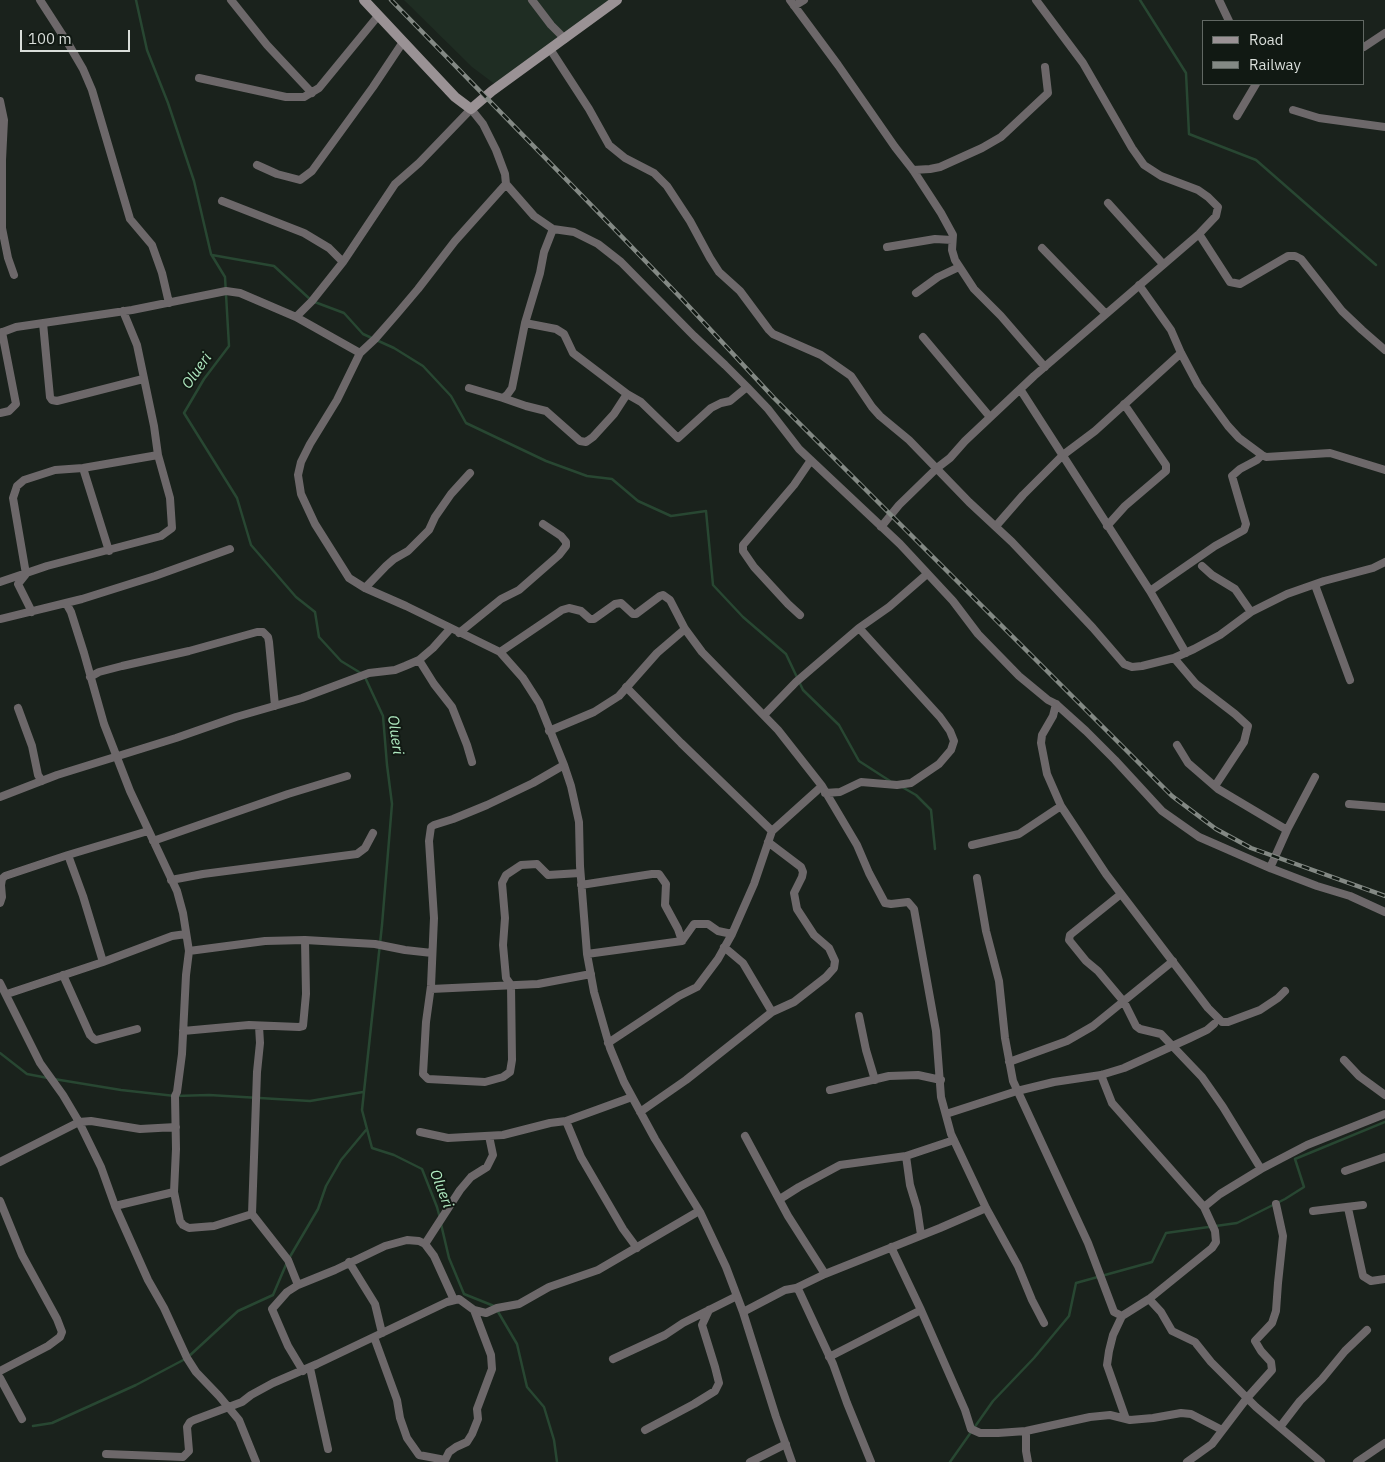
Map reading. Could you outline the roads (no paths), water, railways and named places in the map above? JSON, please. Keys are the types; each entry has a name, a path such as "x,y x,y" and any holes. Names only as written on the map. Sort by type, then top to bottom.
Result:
{"street":[{"path":"40,0 83,69 92,90 130,219 152,245 162,273 169,303"},
{"path":"231,0 267,45 312,93"},
{"path":"364,0 455,97 471,109 483,124 496,150 506,184 534,216 553,229 574,232 598,244 621,262 768,409 799,449 881,527 953,601 978,634 1019,676 1056,704 1115,760 1162,811 1199,837 1270,868 1350,896 1385,912"},
{"path":"532,0 564,39"},
{"path":"296,317 312,301 343,262 395,184 419,163 492,90 617,0"},
{"path":"804,0 792,3 913,170 950,228 953,235 952,250 959,267 974,290 1001,316 1045,366"},
{"path":"881,527 899,505 1020,389 1199,234 1216,216 1218,207 1208,197 1198,190 1161,176 1144,165 1132,148 1083,63 1036,0"},
{"path":"1219,0 1229,20"},
{"path":"199,78 286,97 304,97 312,93 330,75 378,16"},
{"path":"1365,46 1385,33"},
{"path":"257,165 277,174 300,180 312,172 403,42"},
{"path":"550,49 589,109 609,145 625,158 654,173 667,186 690,221 719,272 740,291 769,330 773,334 820,355 851,376 872,407 909,440 996,526 1093,628 1124,664 1132,667 1142,666 1174,658 1220,635 1251,612 1287,594 1373,568 1385,562"},
{"path":"913,170 940,167 1001,137 1048,93 1045,68"},
{"path":"1238,116 1255,85"},
{"path":"0,101 4,120 1,134 2,228 8,258 14,275"},
{"path":"1293,110 1319,118 1385,127"},
{"path":"506,184 455,241 396,315 360,353 337,400 301,462 298,475 301,494 315,524 349,578 364,588 406,606 500,652 523,678 539,703 564,764 580,822 580,873 587,954 594,992 608,1043 624,1082 699,1210 726,1267 743,1312 792,1462"},
{"path":"222,201 304,233 328,248 343,262"},
{"path":"1108,203 1163,264"},
{"path":"503,398 507,396 512,388 525,323 540,273 544,252 553,229"},
{"path":"1199,234 1230,282 1240,284 1288,256 1296,256 1301,259 1342,311 1385,350"},
{"path":"887,247 936,239 952,240"},
{"path":"1042,248 1106,314"},
{"path":"916,293 938,277 959,267"},
{"path":"1139,285 1171,330 1198,385 1239,438 1266,457 1330,453 1385,470"},
{"path":"0,413 9,411 16,404 1,332 43,323 122,312 226,291 240,293 296,317 360,353"},
{"path":"0,582 47,566 161,536 172,528 170,498 158,455 154,426 136,346 122,312"},
{"path":"43,323 50,397 52,400 57,401 143,379"},
{"path":"525,323 556,329 564,334 572,353 627,394 641,402 678,438 711,408 730,401 747,387"},
{"path":"923,337 990,417"},
{"path":"996,526 1022,495 1063,455 1095,431 1181,353"},
{"path":"470,388 546,411 580,441 586,442 614,414 627,394"},
{"path":"1020,389 1150,590 1186,653"},
{"path":"1108,526 1125,506 1166,471 1166,466 1124,404"},
{"path":"32,612 18,584 26,574 13,498 16,486 24,480 55,470 83,468 158,455"},
{"path":"1150,590 1215,546 1244,530 1246,524 1232,476 1262,455"},
{"path":"800,615 754,567 743,551 743,545 794,485 811,460"},
{"path":"83,468 109,550"},
{"path":"364,588 394,558 408,551 429,530 434,517 470,473"},
{"path":"458,633 494,604 519,590 559,555 566,546 566,542 561,536 543,524"},
{"path":"0,618 66,603 155,576 230,549"},
{"path":"1202,566 1235,589 1251,612"},
{"path":"764,715 796,682 859,628 889,607 927,574"},
{"path":"1315,585 1350,680"},
{"path":"500,652 562,610 569,608 581,611 594,619 615,604 621,603 633,614 636,614 664,595 670,600 685,630 702,652 778,730 823,790 857,845 885,903 908,902 914,909 936,1031 941,1097 954,1140 986,1208 1018,1266 1044,1324"},
{"path":"66,603 116,756 148,831 177,891 183,913 189,951 183,1031 175,1096 174,1192 180,1221 189,1228 214,1226 252,1214"},
{"path":"608,1043 679,996 696,987 718,959 732,934 754,884 772,831 823,790 840,792 861,782 897,785 911,783 939,764 951,750 954,741 950,731 940,717 859,628"},
{"path":"0,797 116,756 302,698 369,673 395,670 419,660 450,629"},
{"path":"550,731 594,712 618,696 657,653 685,630"},
{"path":"90,677 99,672 122,666 263,632 268,637 269,642 275,706"},
{"path":"1174,658 1196,684 1248,726 1244,742 1215,786"},
{"path":"419,660 434,684 452,707 472,762"},
{"path":"626,687 772,831"},
{"path":"1056,704 1053,716 1042,735 1041,743 1047,774 1061,806 1106,874 1203,1001 1222,1022 1228,1022 1260,1010 1285,991"},
{"path":"18,708 32,746 38,775 42,781"},
{"path":"1177,745 1188,763 1215,786 1287,830"},
{"path":"564,764 487,805 432,827 428,841 434,918 431,989 422,1074 428,1079 485,1082 502,1077 510,1072 512,1060 511,985 506,978 505,918 502,883 506,875 521,866 537,864 548,875 580,873"},
{"path":"153,842 288,794 347,776"},
{"path":"1270,868 1287,830 1315,777"},
{"path":"1349,804 1385,807"},
{"path":"972,845 1019,834 1061,806"},
{"path":"0,903 2,897 0,885 2,879 6,876 148,831"},
{"path":"171,880 203,874 357,854 365,848 373,833"},
{"path":"640,1112 686,1080 772,1012 794,1002 826,978 834,968 835,961 829,948 814,935 797,909 794,893 802,877 801,867 768,842"},
{"path":"68,855 83,896 102,962"},
{"path":"581,885 659,874 666,884 665,905 678,929 682,941"},
{"path":"978,878 986,931 999,981 1009,1062 1017,1091 1088,1243 1114,1312 1122,1316"},
{"path":"1122,894 1070,935 1069,940 1086,962 1098,971 1124,1002 1136,1026 1140,1029 1159,1032 1202,1077 1261,1168"},
{"path":"587,954 682,941 694,924 708,924 718,931 732,934"},
{"path":"7,994 172,936 186,934"},
{"path":"189,951 265,941 305,940 379,944 405,950 432,953"},
{"path":"183,1031 228,1026 303,1026 306,994 305,940"},
{"path":"724,947 743,963 772,1012"},
{"path":"1009,1062 1067,1041 1093,1026 1173,961"},
{"path":"431,989 538,984 591,974"},
{"path":"63,975 92,1038 96,1040 137,1029"},
{"path":"0,982 40,1062 79,1122 101,1167 115,1206 148,1280 164,1308 187,1358 196,1372 215,1391 238,1420 256,1462"},
{"path":"859,1016 875,1080"},
{"path":"946,1114 1017,1091 1054,1082 1101,1075 1124,1068 1207,1030 1214,1024"},
{"path":"259,1026 260,1043 257,1072 252,1214 288,1260 298,1284"},
{"path":"1344,1060 1359,1076 1385,1095"},
{"path":"830,1090 889,1076 918,1075 941,1080"},
{"path":"1101,1075 1112,1103 1204,1207 1215,1231 1216,1242 1212,1248 1149,1299 1122,1316 1113,1335 1107,1366 1126,1419"},
{"path":"420,1132 448,1138 503,1136 550,1123 566,1121 632,1097"},
{"path":"1204,1207 1220,1194 1261,1168 1307,1145 1385,1114"},
{"path":"0,1162 79,1122 91,1121 140,1129 176,1127"},
{"path":"566,1121 580,1158 623,1229 637,1248"},
{"path":"426,1244 460,1190 471,1177 487,1167 493,1155 489,1136"},
{"path":"745,1136 800,1236 825,1274"},
{"path":"780,1199 840,1166 906,1156 954,1140"},
{"path":"906,1156 921,1235"},
{"path":"1345,1171 1385,1157"},
{"path":"115,1206 174,1192"},
{"path":"0,1201 22,1255 62,1332 48,1346 0,1371"},
{"path":"1187,1462 1212,1444 1247,1398 1272,1370 1271,1362 1255,1341 1272,1323 1276,1311 1283,1236 1276,1204"},
{"path":"1313,1211 1363,1205"},
{"path":"743,1312 784,1290 796,1288 825,1274 986,1208"},
{"path":"1348,1208 1363,1276 1371,1281 1385,1279"},
{"path":"106,1454 183,1457 189,1451 188,1424 194,1420 242,1402 274,1383 420,1314 454,1300 459,1299 474,1310 486,1313 497,1308 519,1304 549,1287 598,1270 699,1210"},
{"path":"328,1449 306,1369 284,1338 272,1309 287,1292 298,1284 385,1246 407,1240 426,1244 434,1256 454,1300"},
{"path":"891,1247 922,1310 965,1410 971,1429 980,1433 1026,1431 1090,1417 1110,1415 1126,1419 1153,1418 1181,1413 1191,1414 1222,1430"},
{"path":"349,1262 375,1304 382,1333"},
{"path":"796,1288 829,1357 871,1462"},
{"path":"613,1359 658,1338 736,1296"},
{"path":"1149,1299 1161,1312 1172,1331 1195,1342 1211,1362 1247,1398 1320,1462"},
{"path":"374,1337 397,1400 400,1418 408,1438 419,1455 444,1461 448,1452 467,1442 472,1434 478,1419 477,1409 492,1369 491,1355 474,1310"},
{"path":"645,1430 694,1404 715,1390 719,1383 702,1325 709,1310"},
{"path":"829,1357 922,1310"},
{"path":"1280,1427 1300,1401 1322,1379 1345,1351 1367,1330"},
{"path":"0,1378 22,1419"},
{"path":"238,1420 242,1402"},
{"path":"1026,1431 1028,1462"},
{"path":"1357,1462 1385,1443"},
{"path":"750,1462 786,1444"}],"waterway":[{"name":"Olueri","path":"136,0 147,50 168,103 194,181 211,254 225,277 229,346 204,379 184,413 237,498 251,545 296,597 315,612 319,637 341,661 364,675 383,716 392,804 382,925 362,1110 372,1148 394,1155 422,1169 440,1218"},
{"path":"1140,0 1186,73 1189,134 1256,160 1376,265"},
{"path":"212,255 274,266 312,301 344,313 363,334 394,348 423,366 451,396 466,423 546,461 587,476 612,479 638,501 671,516 706,511 713,585 743,617 786,654 803,690 839,725 859,761 890,781"},
{"path":"902,787 916,795 931,810 935,849"},
{"path":"0,1053 27,1074 48,1078"},
{"path":"54,1079 121,1090 175,1096 209,1095 310,1101 363,1092"},
{"path":"950,1462 993,1401 1034,1358 1069,1316 1076,1283 1152,1262 1166,1233 1237,1223 1285,1199 1304,1187 1295,1159 1385,1122"},
{"path":"33,1426 52,1423 136,1385 187,1358 238,1311 273,1295 288,1260 318,1209 326,1186 341,1160 366,1130"},
{"name":"Olueri","path":"441,1224 449,1258 464,1294 494,1306"},
{"name":"Olueri","path":"497,1310 517,1344 527,1387 544,1407 554,1440 557,1462"}],"railway":[{"path":"391,0 682,299 774,398 1172,796 1216,829 1251,848 1385,896"}]}
